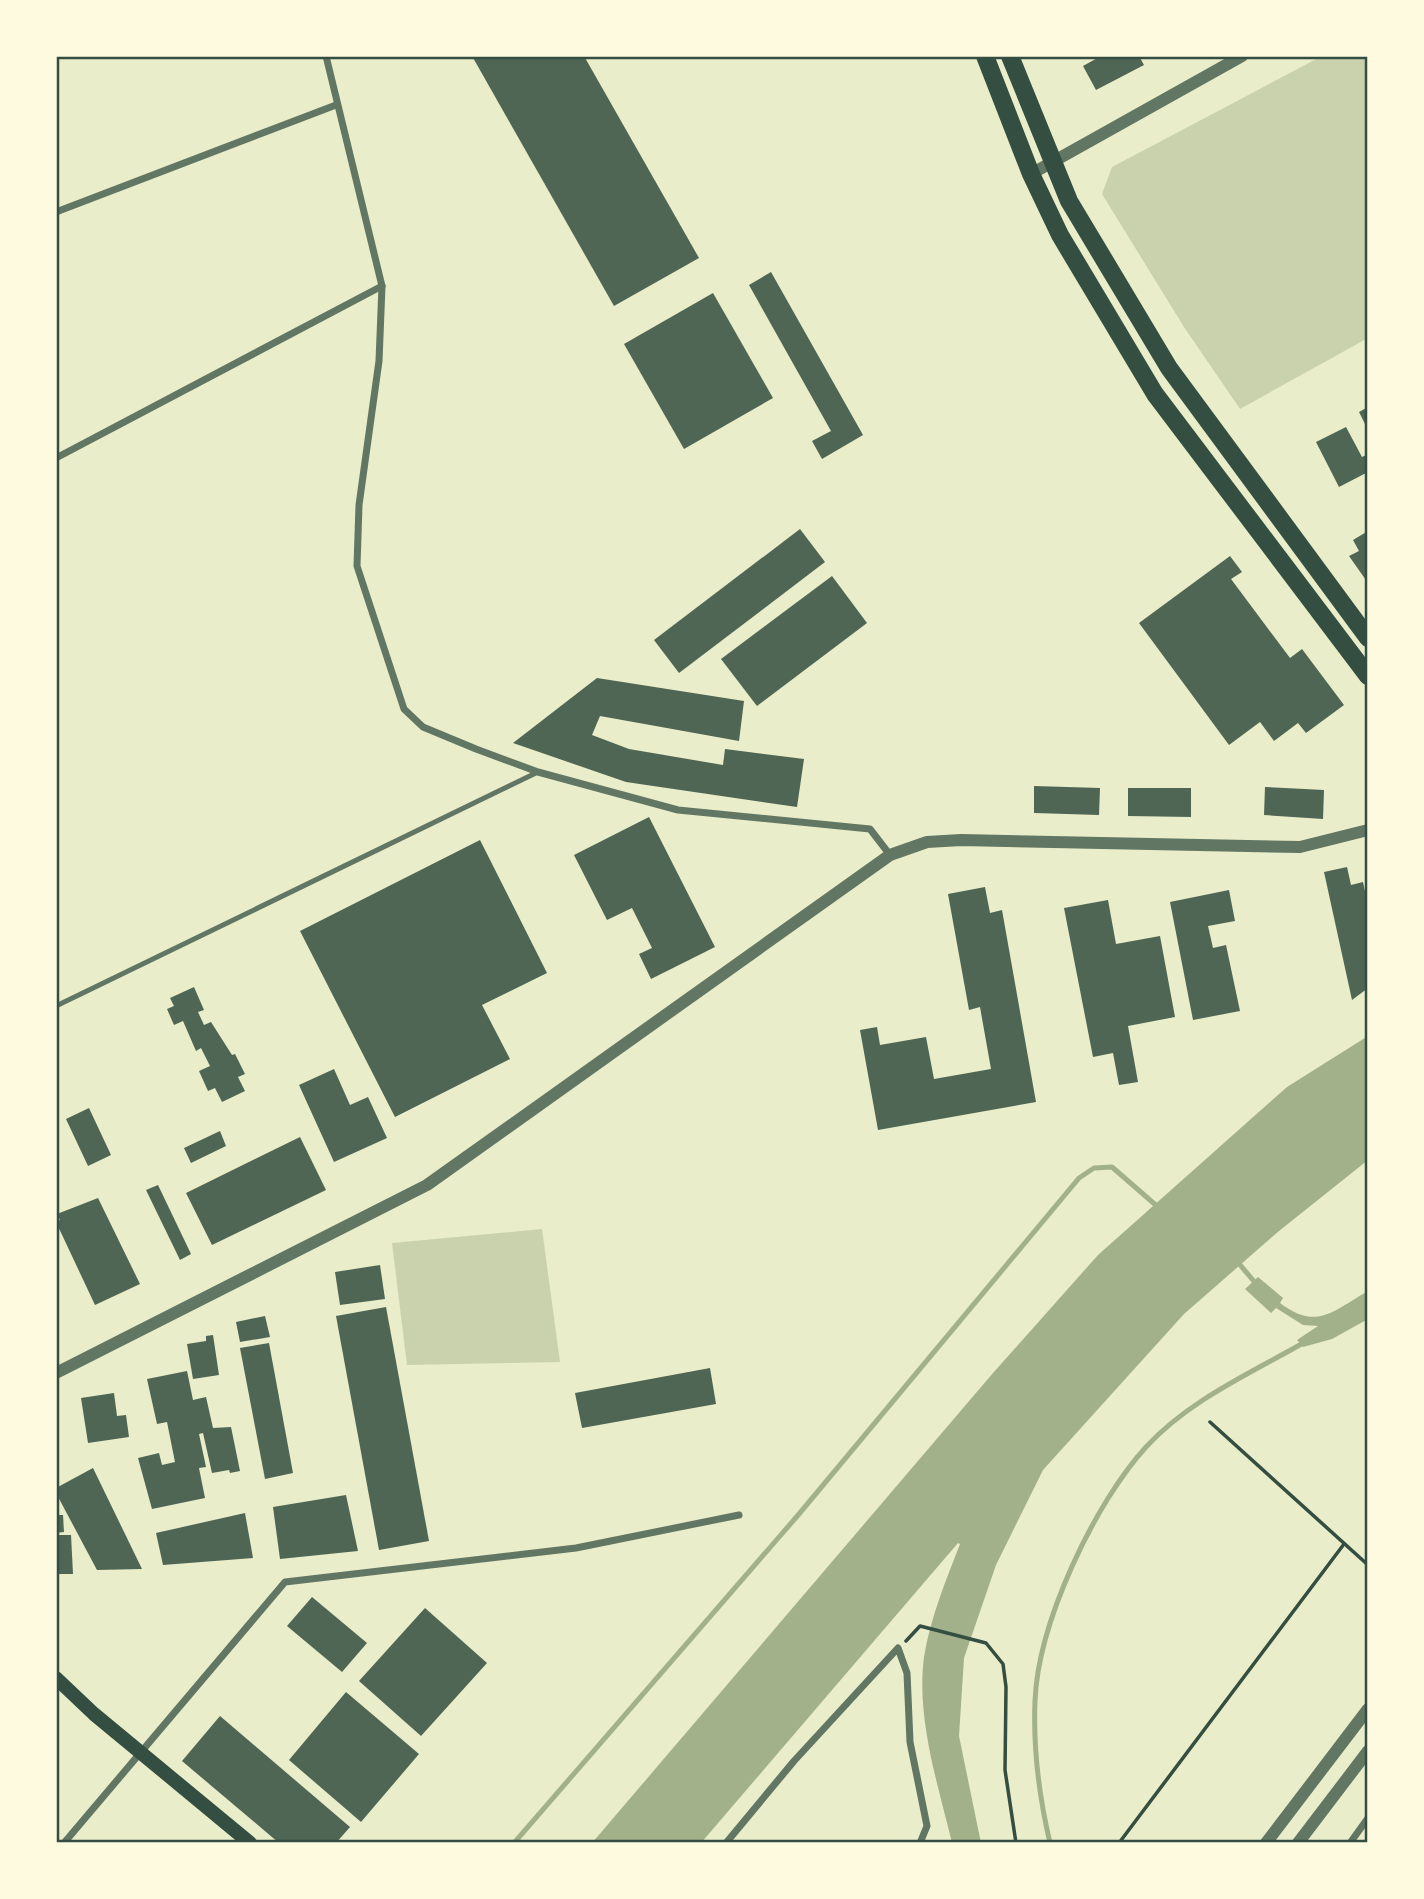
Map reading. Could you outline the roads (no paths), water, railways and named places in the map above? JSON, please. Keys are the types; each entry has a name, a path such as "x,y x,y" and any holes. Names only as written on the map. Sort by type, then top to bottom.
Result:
{"highway":[{"path":"985,56 1031,174 1060,235 1155,394 1368,676"},
{"path":"1010,56 1053,162 1082,224 1169,368 1368,638"}],"main road":[{"path":"56,1678 94,1714 250,1843"}],"street":[{"path":"326,56 382,286 379,361 359,505 357,566 404,709 423,727 538,772 678,810 870,829 890,855"},
{"path":"1031,174 1242,56"},
{"path":"56,212 336,105"},
{"path":"56,458 382,286"},
{"path":"56,1373 427,1185 890,855 927,842 961,840 1300,847 1368,830"},
{"path":"64,1843 285,1582 576,1548 739,1515"},
{"path":"726,1843 794,1761 898,1648 907,1674 910,1742 927,1826 920,1843"},
{"path":"1266,1843 1368,1709"},
{"path":"1298,1843 1368,1751"},
{"path":"1350,1843 1368,1818"}],"lane":[{"path":"56,1006 538,772"}],"waterway":[{"path":"514,1843 799,1514 1079,1178 1094,1168 1112,1167 1158,1207"},
{"path":"1236,1260 1257,1285"},
{"path":"1050,1843 1036,1755 1035,1701 1038,1670 1058,1601 1089,1532 1126,1471 1163,1430 1201,1401 1305,1342"}]}
